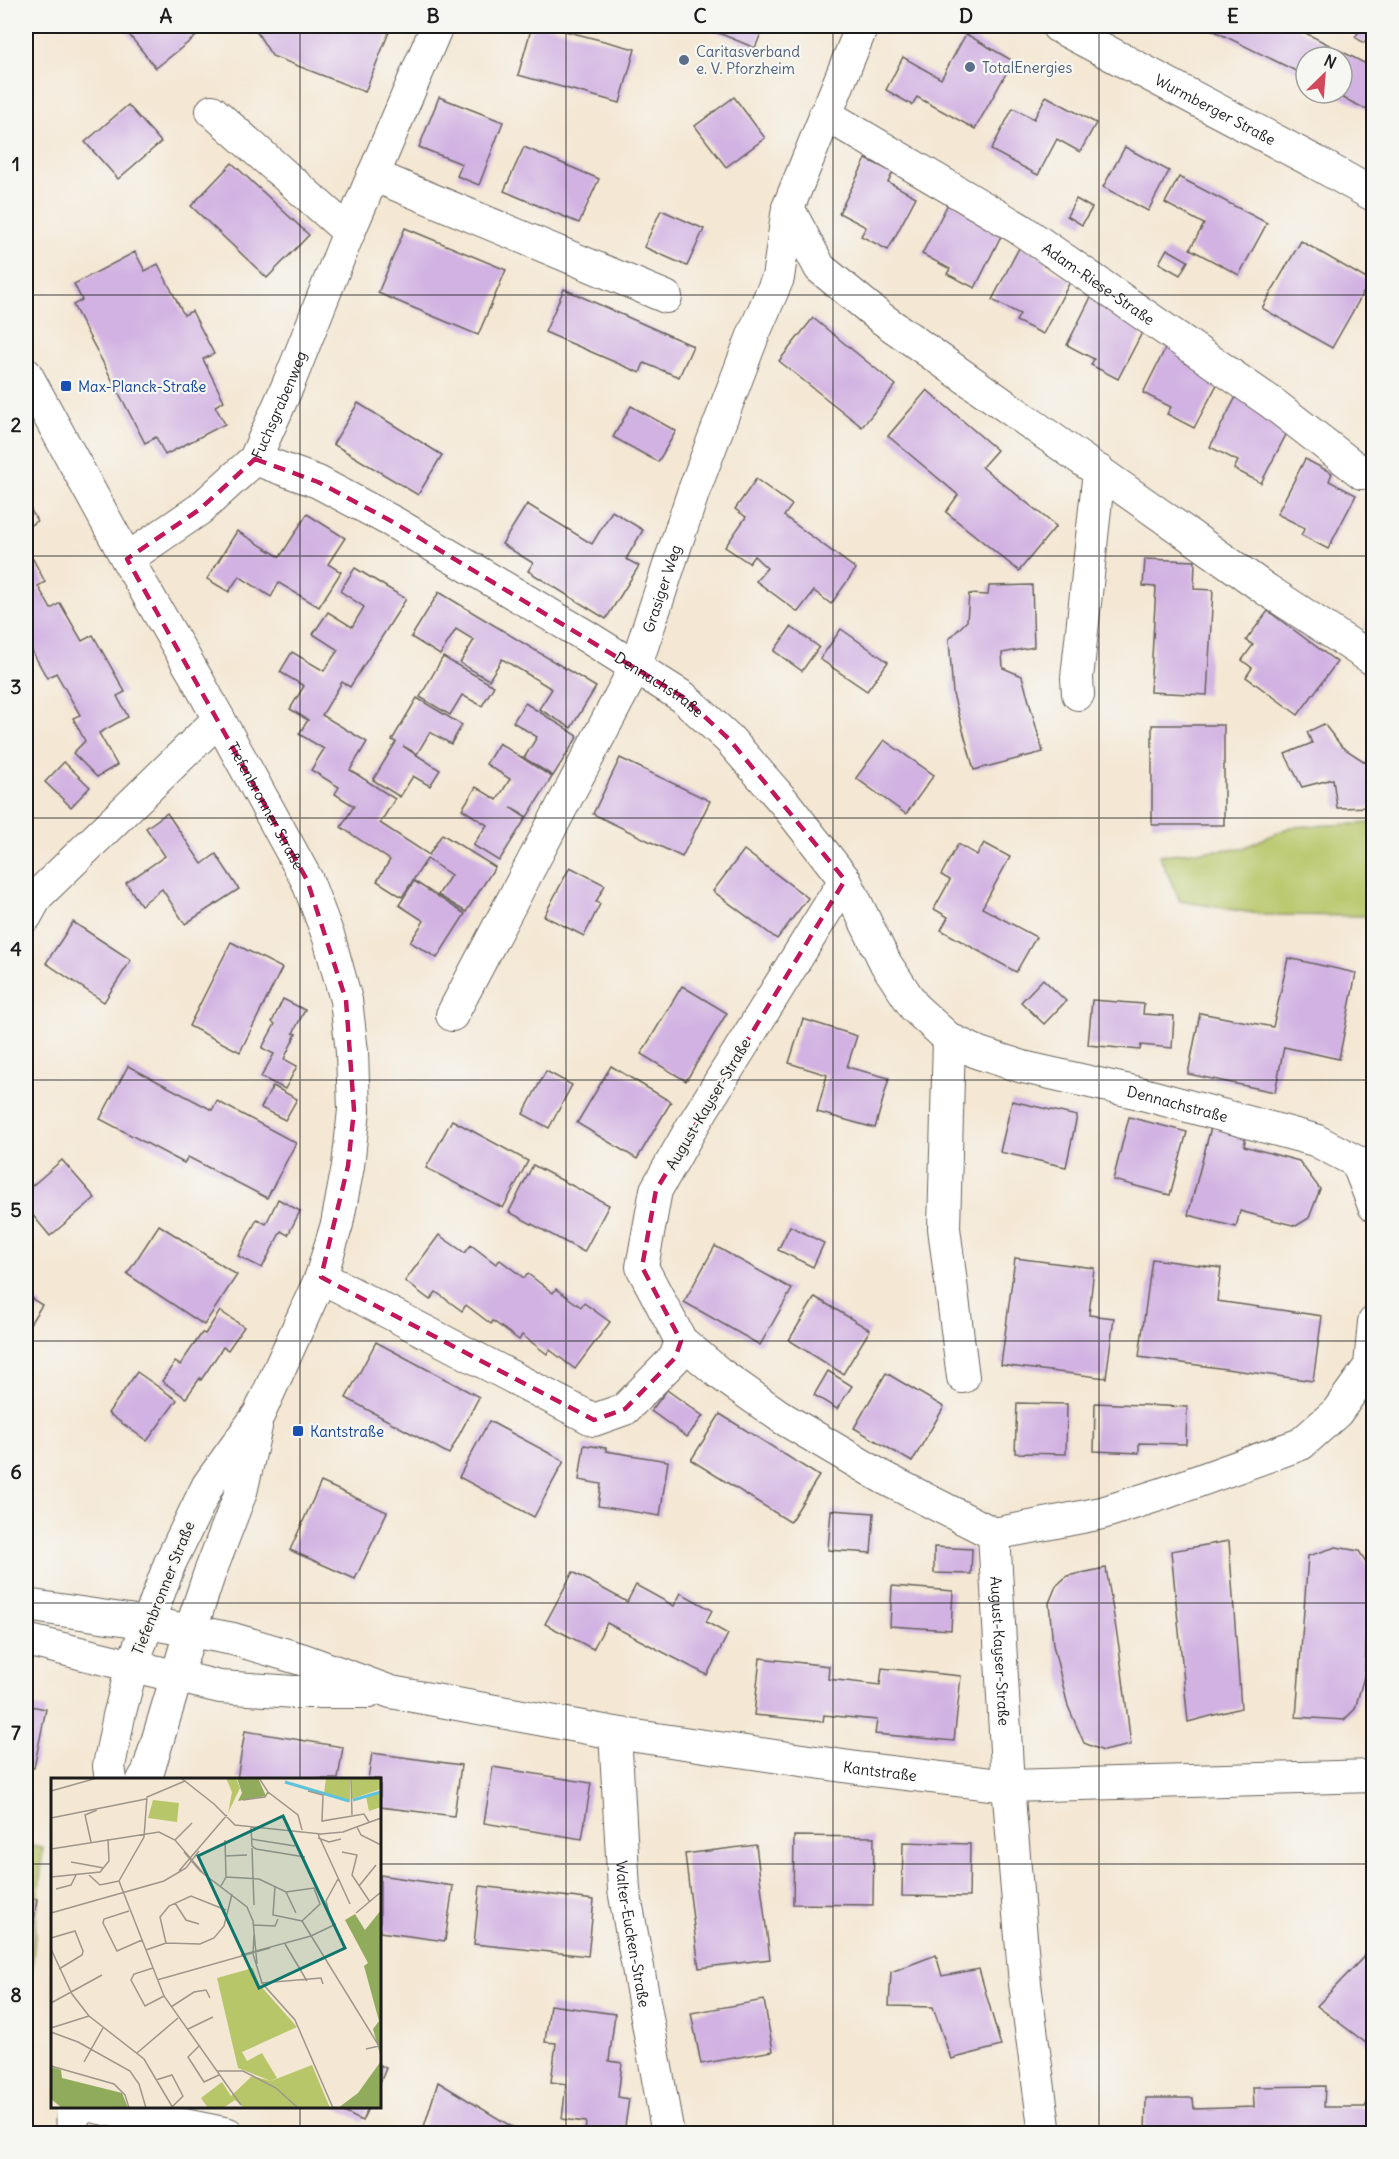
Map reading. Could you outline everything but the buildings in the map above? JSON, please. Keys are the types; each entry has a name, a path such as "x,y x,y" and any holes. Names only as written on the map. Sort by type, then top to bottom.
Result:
{"main road":[{"name":"Wurmberger Straße","path":"1058,26 1374,195"}],"street":[{"name":"Fuchsgrabenweg","path":"127,559 200,510 255,459 437,26"},
{"path":"862,26 788,208 820,268 881,318 1267,590 1374,660"},
{"path":"212,111 349,232"},
{"name":"Adam-Riese-Straße","path":"825,114 1020,229 1272,403 1362,473"},
{"path":"373,175 666,297"},
{"name":"Grasiger Weg","path":"452,1015 635,668 693,493 754,333 778,278 788,208"},
{"name":"Tiefenbronner Straße","path":"26,374 307,880 329,938 346,1000 352,1052 354,1110 348,1166 337,1224 321,1277 259,1414 208,1485 171,1563 132,1666 109,1766 111,1778"},
{"name":"Dennachstraße","path":"255,459 318,482 383,517 586,636 683,697 729,739 784,802 845,880 886,964 915,1008 949,1039 979,1053 1023,1067 1139,1093 1315,1140 1357,1162 1374,1206"},
{"path":"1078,694 1077,678 1100,471"},
{"path":"29,900 219,719"},
{"name":"August-Kayser-Straße","path":"845,880 693,1125 656,1190 642,1267 681,1341 719,1373 783,1419 884,1478 994,1534 1008,1786 1025,1984 1045,2133"},
{"path":"949,1039 944,1228 963,1377"},
{"path":"321,1277 594,1420 625,1409 675,1358 681,1341"},
{"path":"994,1534 1102,1513 1301,1444 1337,1412 1370,1366 1373,1333"},
{"path":"1337,1412 1374,1398"},
{"name":"Tiefenbronner Straße","path":"143,1778 151,1762 190,1629 242,1492 259,1414"},
{"name":"Kantstraße","path":"26,1605 190,1629 233,1639 301,1659 391,1692 615,1733 864,1769 1008,1786 1374,1776"},
{"name":"Kantstraße","path":"26,1640 220,1687 294,1692 391,1692"},
{"name":"Walter-Eucken-Straße","path":"615,1733 624,1890 668,2133"},
{"path":"72,2108 73,2133"},
{"path":"101,2108 228,2133"}],"highlighted area":[{"path":"255,459 318,482 393,522 683,697 729,739 845,880 656,1190 642,1267 681,1341 675,1358 625,1409 594,1420 321,1277 348,1166 354,1110 346,1000 307,880 127,559 200,509"}],"green space":[{"path":"1373,823 1373,916 1265,915 1180,901 1159,855 1243,848 1290,827"},
{"path":"26,1845 43,1847 26,2031"}],"place":[{"name":"Caritasverband e. V. Pforzheim","path":"684,60"},
{"name":"TotalEnergies","path":"970,67"},
{"name":"Max-Planck-Straße","path":"66,386"},
{"name":"Kantstraße","path":"298,1431"}]}
